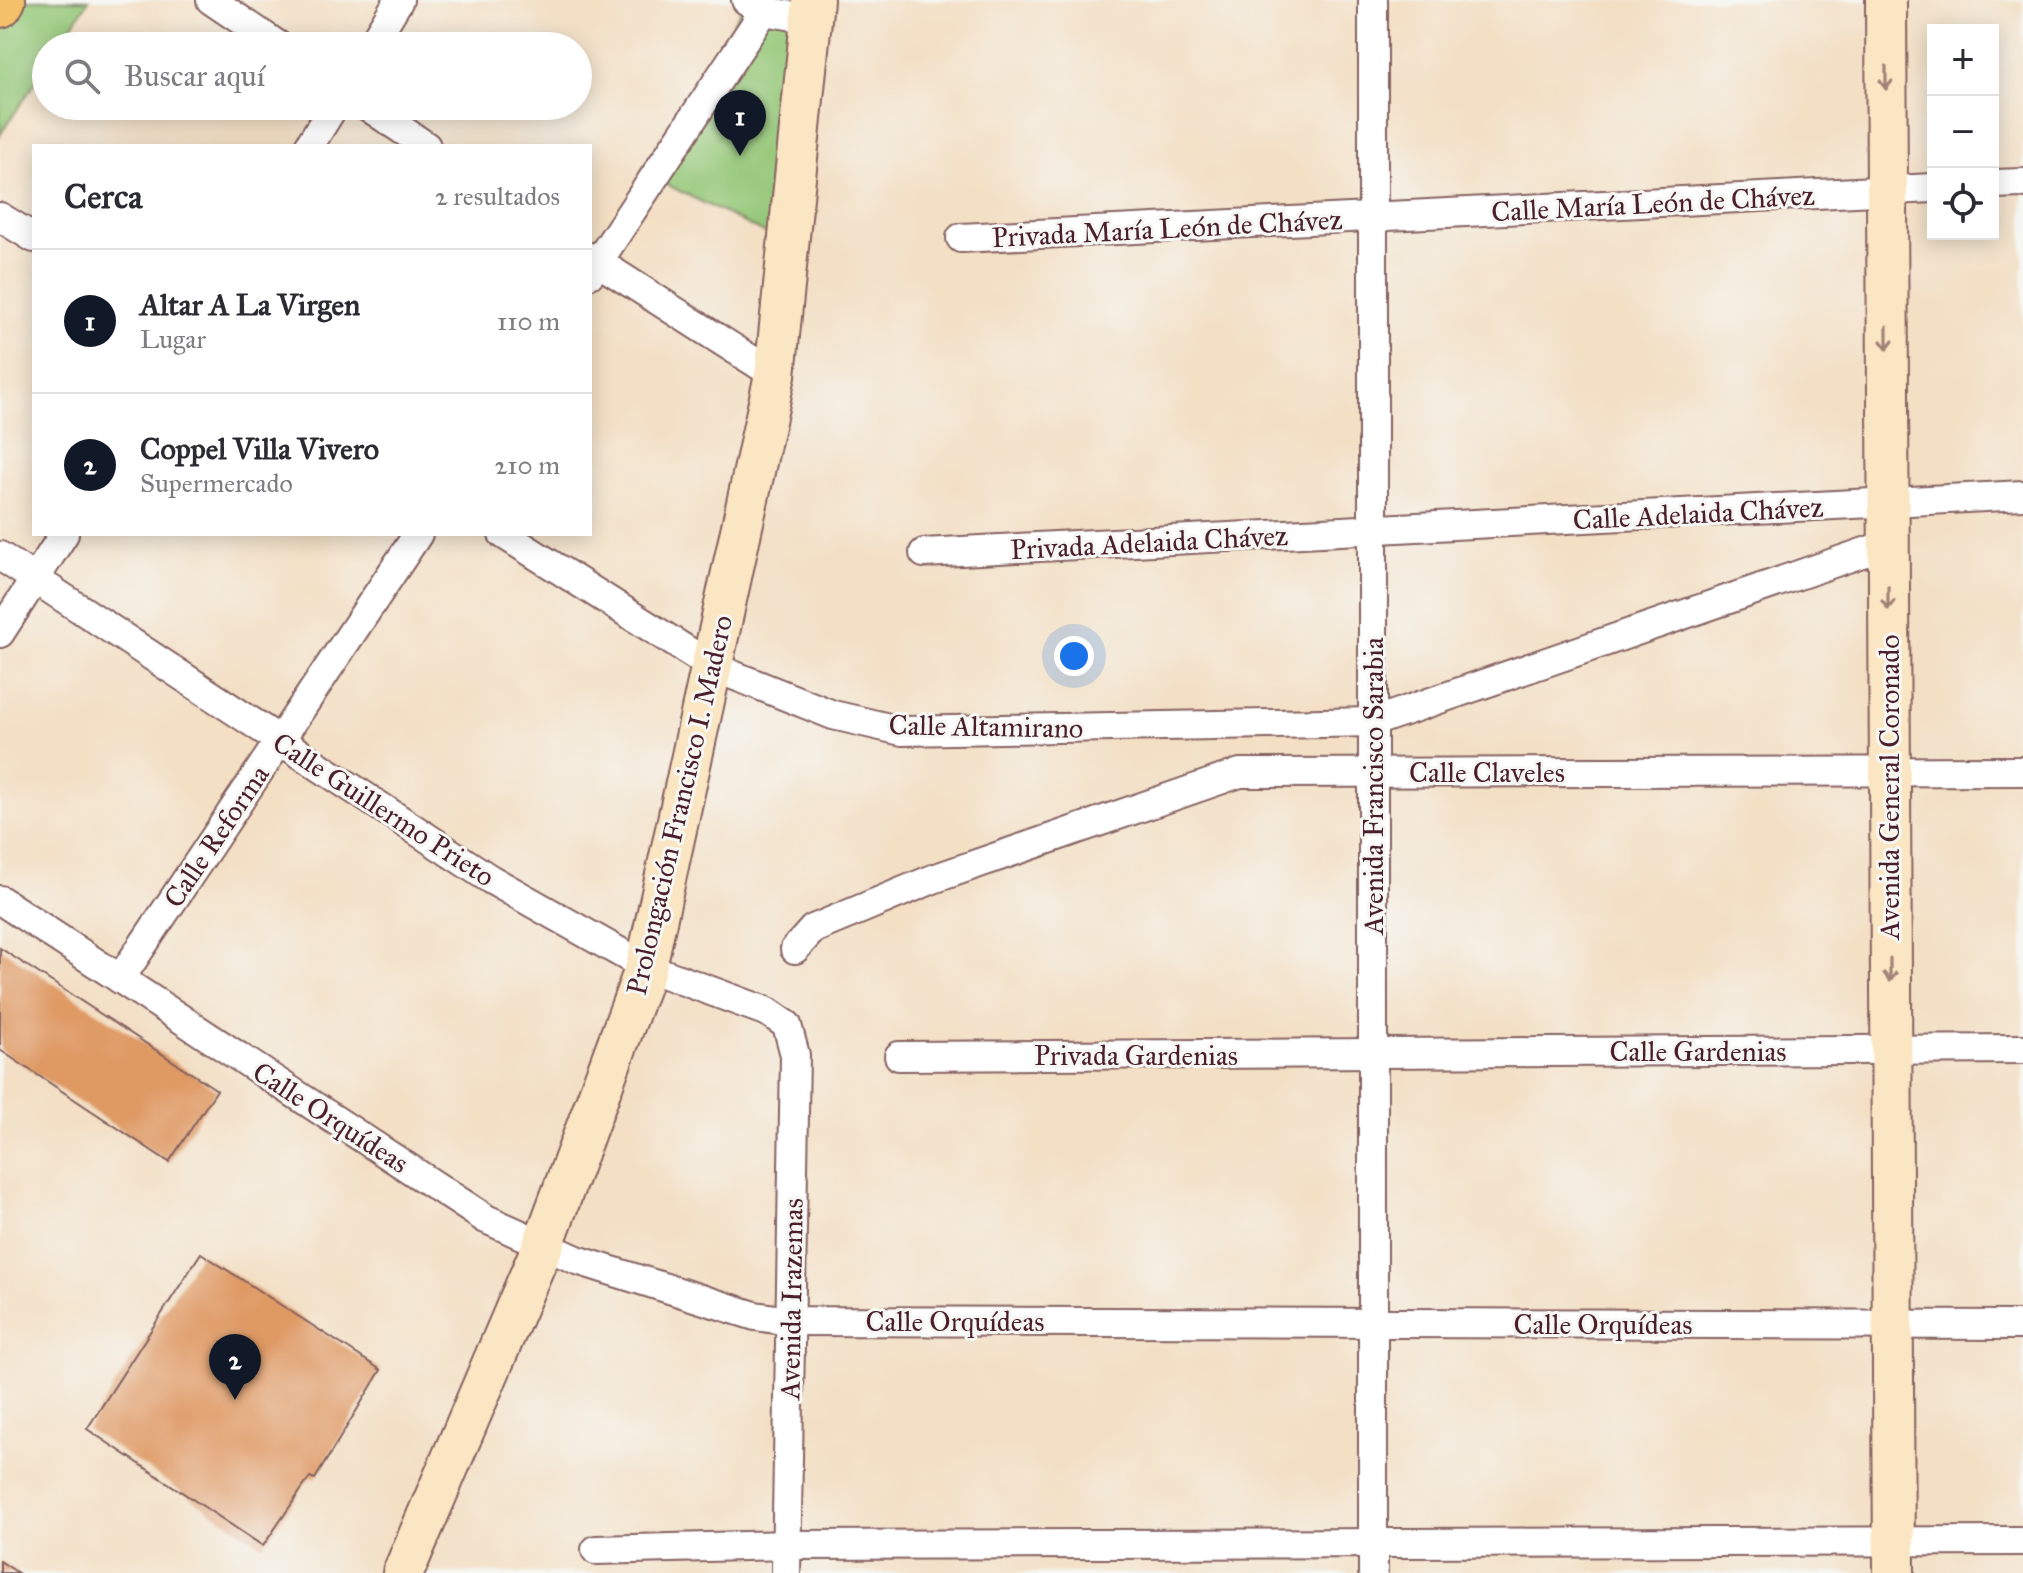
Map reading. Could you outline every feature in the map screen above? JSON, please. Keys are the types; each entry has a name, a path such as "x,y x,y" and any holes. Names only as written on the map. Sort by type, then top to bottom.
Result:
{"main road":[{"name":"Avenida General Coronado","path":"1886,0 1894,1557"},
{"name":"Prolongación Francisco I. Madero","path":"403,1573 543,1245 646,967 775,375 812,10"}],"street":[{"path":"211,0 258,32"},
{"path":"380,32 399,0"},
{"name":"Avenida Francisco Sarabia","path":"1373,0 1373,1573"},
{"path":"775,375 593,264 755,6 812,10"},
{"path":"310,144 325,120"},
{"path":"388,120 423,144"},
{"path":"1999,184 2023,183"},
{"name":"Calle María León de Chávez","path":"1373,218 1927,188"},
{"path":"0,217 32,237"},
{"name":"Privada María León de Chávez","path":"961,238 1373,218"},
{"name":"Calle Adelaida Chávez","path":"1373,530 2023,495"},
{"name":"Privada Adelaida Chávez","path":"924,553 1373,530"},
{"path":"0,633 63,536"},
{"name":"Calle Reforma","path":"120,979 417,536"},
{"name":"Calle Altamirano","path":"506,536 713,667 833,715 902,731 1373,722"},
{"path":"1373,722 1888,544"},
{"name":"Calle Guillermo Prieto","path":"0,556 490,879 646,967 768,1012 787,1025"},
{"name":"Calle Claveles","path":"795,949 813,929 933,879 1240,773 2023,771"},
{"name":"Calle Orquídeas","path":"0,900 486,1219 577,1260 755,1316 790,1321 2023,1325"},
{"name":"Avenida Irazemas","path":"786,1559 795,1055 787,1025"},
{"name":"Calle Gardenias","path":"1374,1053 2023,1049"},
{"name":"Privada Gardenias","path":"899,1056 1374,1053"},
{"path":"596,1550 786,1559 1373,1543 1894,1557 2023,1541"}],"green space":[{"path":"9,0 89,0 68,32 32,32 32,87 0,135 0,14"},
{"path":"744,5 816,19 795,248 641,172"}],"building":[{"path":"0,948 217,1090 169,1162 0,1050"},
{"path":"201,1253 381,1370 315,1479 310,1477 263,1546 87,1429"},
{"path":"0,1561 18,1573 0,1573"}],"place":[{"name":"Altar A La Virgen","path":"740,156"},
{"name":"Coppel Villa Vivero","path":"235,1400"}]}
